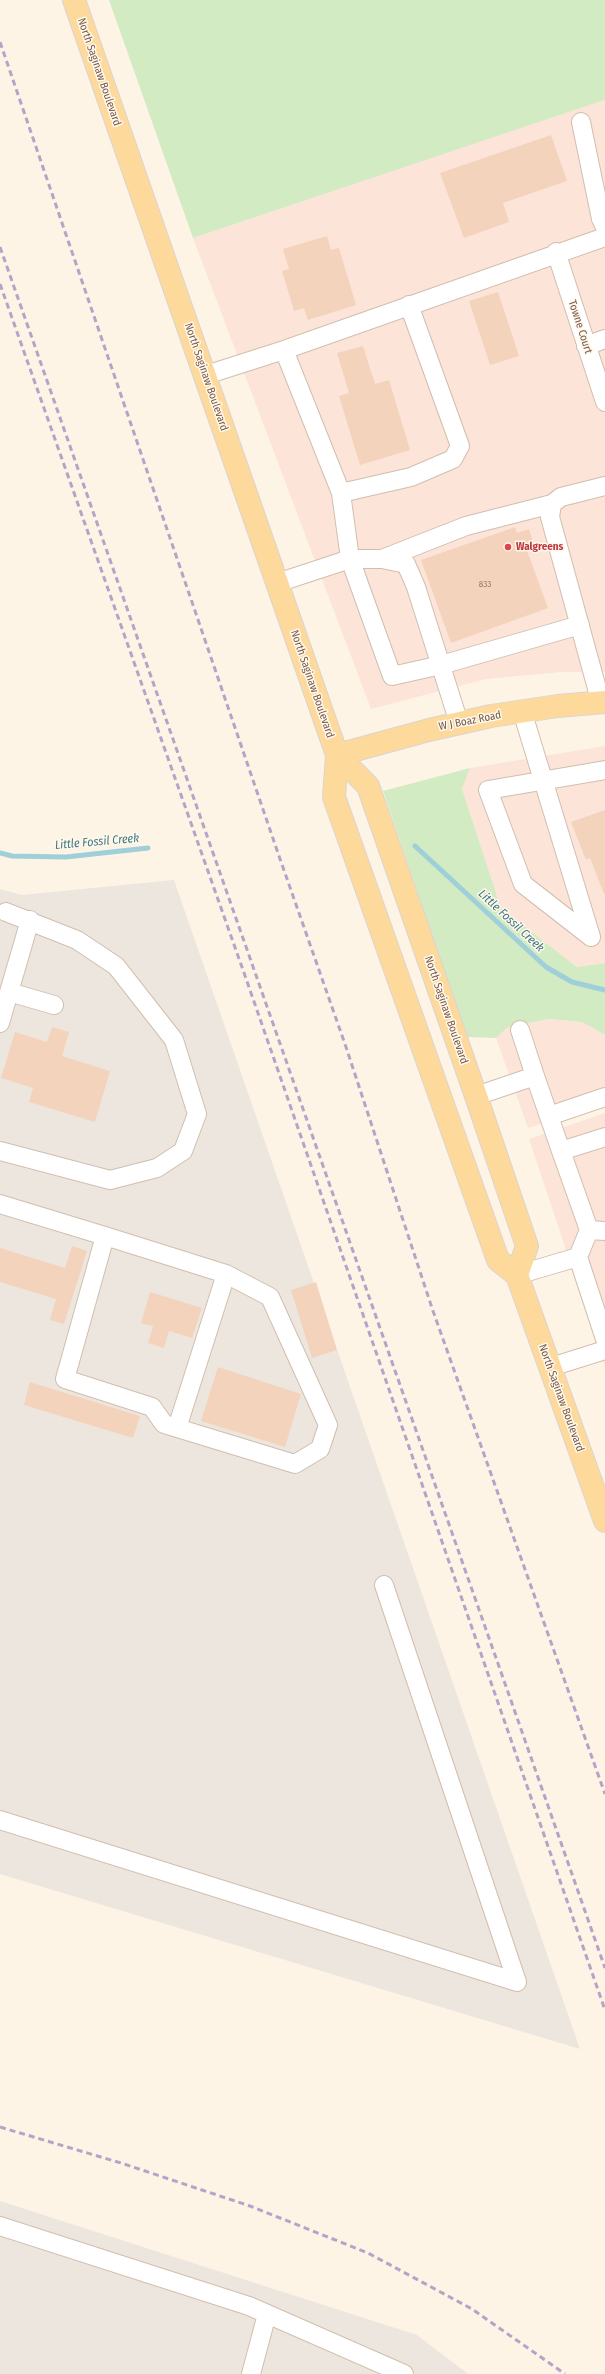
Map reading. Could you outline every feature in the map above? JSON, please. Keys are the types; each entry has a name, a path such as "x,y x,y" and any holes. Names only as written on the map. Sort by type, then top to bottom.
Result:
{"main road":[{"name":"North Saginaw Boulevard","path":"74,0 206,375 337,755 334,797 498,1260 517,1276 603,1511"},
{"name":"W J Boaz Road","path":"337,755 459,723 522,711 603,703"},
{"name":"North Saginaw Boulevard","path":"337,755 368,786 476,1096 527,1246 517,1276"}],"street":[{"path":"581,122 601,218 605,228"},
{"path":"206,375 284,350 556,252 605,237"},
{"name":"Towne Court","path":"556,252 605,402"},
{"path":"341,493 411,477 453,460 460,446 409,305"},
{"path":"586,346 605,339"},
{"path":"284,350 341,493 350,559 392,676 441,665 580,625"},
{"path":"382,559 466,526 552,504 561,497 605,486"},
{"path":"552,504 550,517 603,703"},
{"path":"277,583 350,559 382,559 406,564 416,587 459,723"},
{"path":"522,711 542,780 591,937 523,884 488,790 542,780 605,770"},
{"path":"0,1151 110,1180 157,1168 183,1151 197,1114 174,1040 116,966 77,940 30,920 6,912"},
{"path":"0,1023 30,920"},
{"path":"9,992 54,1005"},
{"path":"517,1276 578,1257 597,1231 561,1151 520,1030"},
{"path":"476,1096 535,1076"},
{"path":"549,1116 605,1097"},
{"path":"561,1151 605,1137"},
{"path":"0,1204 106,1236 226,1274 270,1297 328,1425 320,1449 295,1464 164,1424 152,1407 65,1379 106,1236"},
{"path":"578,1257 598,1297 605,1339"},
{"path":"177,1428 226,1274"},
{"path":"551,1367 605,1350"},
{"path":"0,1820 517,1982 384,1585"},
{"path":"0,2226 249,2306 404,2374"},
{"path":"251,2374 267,2314"}],"shaded area":[{"path":"605,100 605,672 561,672 486,679 371,709 193,238"},
{"path":"605,746 605,963 577,967 501,908 462,789 470,768"},
{"path":"174,880 580,2049 0,1874 0,889 22,895"},
{"path":"549,1019 582,1022 605,1035 605,1105 528,1128 496,1038 508,1027"},
{"path":"605,1113 605,1366 529,1139"},
{"path":"0,2201 417,2335 468,2374 0,2374"}],"green space":[{"path":"109,0 605,0 605,100 193,238"},
{"path":"470,768 462,789 501,908 577,967 605,963 605,1035 582,1022 549,1019 508,1027 496,1038 467,1037 383,791"}],"building":[{"path":"551,135 567,181 503,203 509,222 464,238 440,173"},
{"path":"327,236 331,250 339,248 356,305 308,320 304,308 294,311 282,271 289,269 283,249"},
{"path":"498,292 519,356 490,365 469,301"},
{"path":"363,346 375,384 389,380 410,450 360,465 339,396 349,393 337,353"},
{"name":"Walgreens","path":"515,527 517,533 529,529 534,545 526,548 548,608 451,643 421,560"},
{"path":"605,810 604,894 590,858 586,860 571,822"},
{"path":"52,1027 69,1032 62,1056 110,1071 95,1122 29,1102 33,1088 1,1078 15,1032 47,1042"},
{"path":"72,1246 87,1251 64,1324 50,1320 56,1299 0,1282 0,1248 65,1268"},
{"path":"316,1282 337,1350 312,1358 291,1290"},
{"path":"150,1292 202,1308 192,1338 169,1331 164,1348 148,1343 153,1326 141,1323"},
{"path":"218,1367 301,1394 285,1447 201,1421"},
{"path":"30,1382 140,1416 133,1438 24,1405"}],"waterway":[{"name":"Little Fossil Creek","path":"415,846 546,967 572,982 605,990"},
{"name":"Little Fossil Creek","path":"0,853 12,856 66,857 148,848"}],"railway":[{"path":"0,42 346,1047 433,1311 605,1794"},
{"path":"0,247 605,1968"},
{"path":"0,284 243,970 605,2010"},
{"path":"0,2127 121,2163 250,2206 368,2253 472,2309 565,2374"}],"place":[{"name":"Walgreens","path":"508,547"}]}
